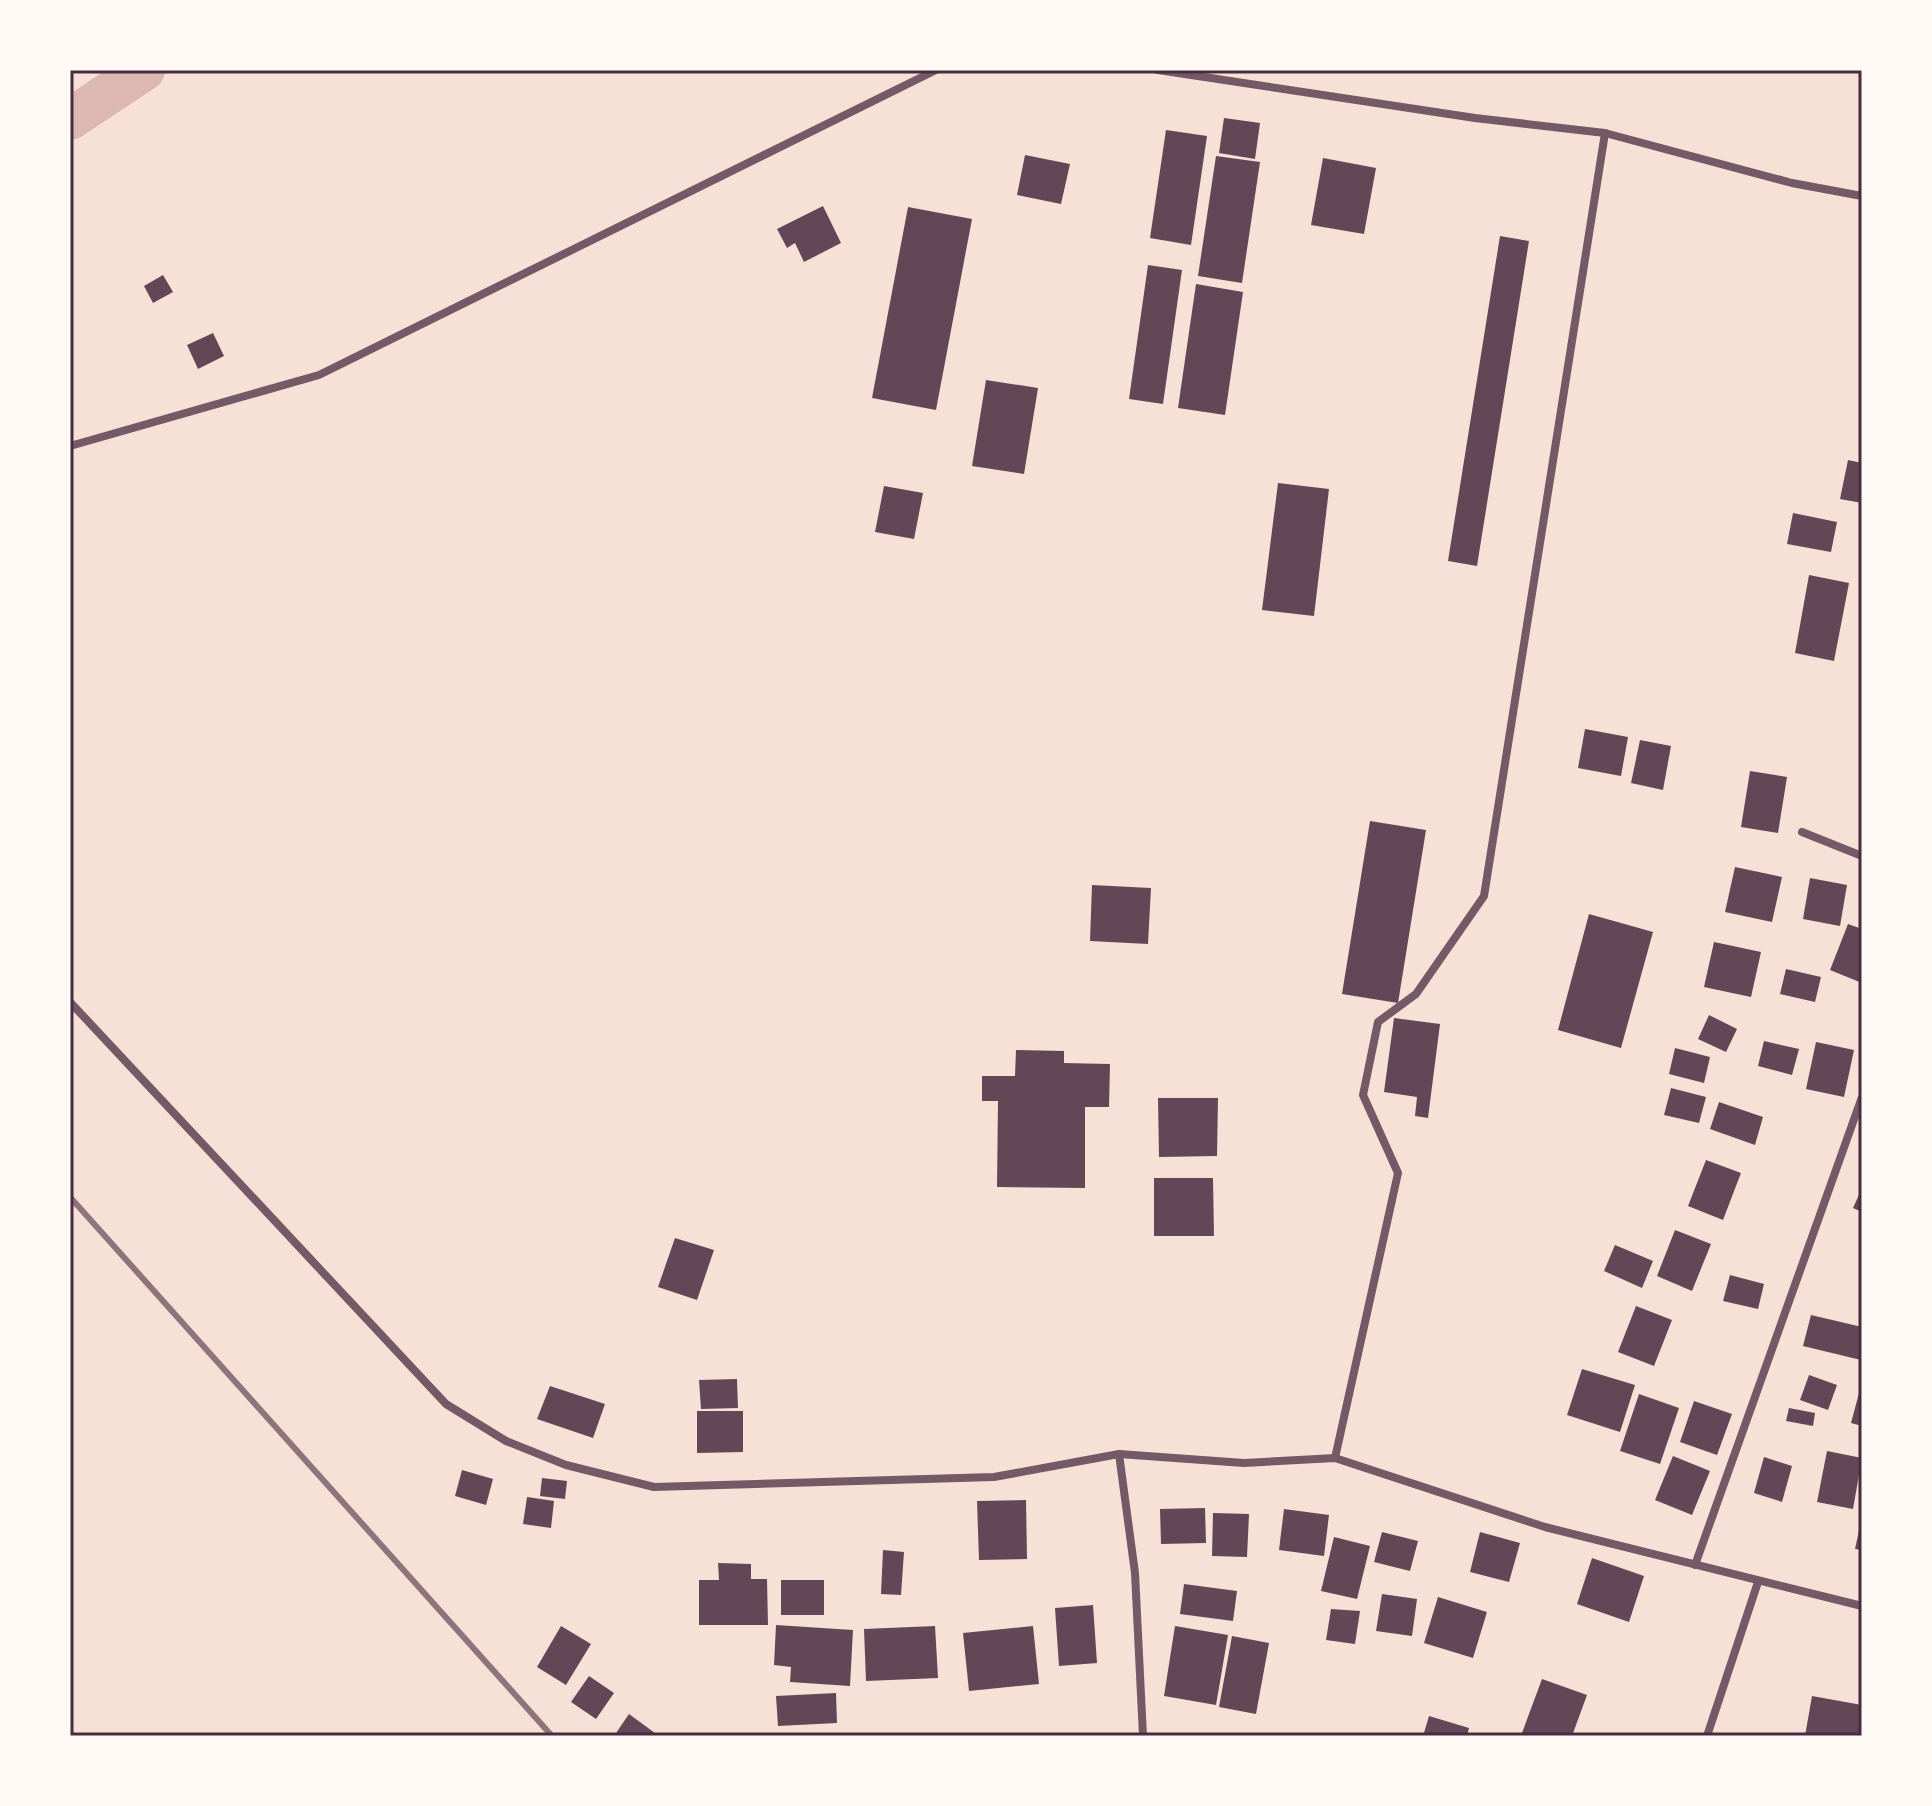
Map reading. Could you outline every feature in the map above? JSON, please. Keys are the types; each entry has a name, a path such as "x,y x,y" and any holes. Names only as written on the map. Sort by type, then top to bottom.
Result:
{"street":[{"path":"70,446 319,375 936,70"},
{"path":"1158,70 1475,118 1605,133 1792,183 1862,196"},
{"path":"1335,1458 1398,1173 1363,1095 1366,1080 1378,1022 1416,994 1484,896 1605,133"},
{"path":"1802,832 1862,856"},
{"path":"70,1002 446,1404 506,1441 566,1465 654,1487 994,1477 1119,1454 1244,1463 1335,1458 1545,1527 1862,1606"},
{"path":"1695,1565 1862,1097"},
{"path":"1119,1454 1135,1573 1143,1736"},
{"path":"1707,1736 1758,1582"}],"building":[{"path":"1224,118 1260,123 1255,159 1219,153"},
{"path":"1166,130 1207,136 1191,245 1150,238"},
{"path":"1025,155 1070,164 1061,204 1017,195"},
{"path":"1216,156 1260,162 1242,283 1198,276"},
{"path":"1323,158 1376,168 1364,234 1311,225"},
{"path":"823,206 841,243 804,262 795,243 787,248 777,229"},
{"path":"908,207 972,219 936,410 872,398"},
{"path":"1500,236 1529,241 1477,566 1448,561"},
{"path":"1148,265 1182,270 1163,404 1129,399"},
{"path":"163,275 173,292 153,303 144,286"},
{"path":"1196,284 1243,292 1225,415 1178,408"},
{"path":"213,333 224,356 198,369 187,345"},
{"path":"986,380 1038,388 1024,474 972,466"},
{"path":"1848,460 1862,463 1862,503 1840,499"},
{"path":"1278,483 1329,489 1314,616 1262,610"},
{"path":"884,486 923,493 914,539 875,532"},
{"path":"1793,513 1837,522 1831,552 1787,544"},
{"path":"1809,575 1849,583 1834,661 1795,653"},
{"path":"1585,729 1628,737 1621,776 1578,768"},
{"path":"1640,740 1671,746 1663,790 1631,783"},
{"path":"1750,771 1787,777 1778,833 1741,827"},
{"path":"1370,821 1426,830 1398,1003 1342,994"},
{"path":"1735,867 1782,877 1772,922 1725,912"},
{"path":"1810,878 1847,885 1840,926 1803,919"},
{"path":"1092,885 1151,888 1148,944 1090,941"},
{"path":"1589,914 1653,932 1621,1048 1558,1030"},
{"path":"1848,924 1862,929 1862,983 1830,970"},
{"path":"1714,942 1761,952 1751,997 1704,987"},
{"path":"1786,969 1821,977 1815,1002 1780,994"},
{"path":"1709,1015 1737,1029 1726,1052 1698,1039"},
{"path":"1394,1018 1440,1024 1428,1118 1415,1116 1417,1097 1384,1092"},
{"path":"1764,1041 1799,1049 1792,1075 1758,1066"},
{"path":"1816,1042 1854,1050 1844,1097 1806,1089"},
{"path":"1675,1048 1710,1057 1704,1083 1669,1074"},
{"path":"1016,1050 1064,1051 1064,1063 1110,1064 1109,1107 1085,1107 1085,1188 997,1187 998,1101 982,1101 982,1076 1015,1076"},
{"path":"1671,1088 1706,1097 1699,1123 1664,1115"},
{"path":"1158,1098 1218,1098 1217,1156 1159,1157"},
{"path":"1719,1102 1763,1117 1755,1145 1710,1129"},
{"path":"1706,1160 1741,1173 1723,1220 1688,1206"},
{"path":"1154,1178 1213,1178 1214,1236 1154,1236"},
{"path":"1862,1188 1862,1212 1853,1208"},
{"path":"1675,1230 1711,1244 1692,1291 1657,1276"},
{"path":"675,1238 714,1250 697,1300 658,1287"},
{"path":"1615,1245 1653,1261 1642,1288 1604,1271"},
{"path":"1730,1275 1764,1284 1758,1309 1723,1301"},
{"path":"1636,1306 1672,1320 1654,1366 1618,1352"},
{"path":"1811,1315 1862,1327 1861,1360 1803,1346"},
{"path":"1582,1369 1635,1385 1620,1432 1567,1415"},
{"path":"1809,1375 1837,1385 1828,1410 1800,1400"},
{"path":"737,1379 738,1408 701,1409 699,1380"},
{"path":"550,1386 605,1404 593,1438 537,1419"},
{"path":"1859,1393 1862,1394 1862,1426 1851,1423"},
{"path":"1639,1394 1679,1408 1660,1464 1620,1451"},
{"path":"1694,1401 1732,1414 1717,1455 1680,1442"},
{"path":"1789,1408 1815,1413 1813,1426 1786,1421"},
{"path":"697,1411 743,1411 743,1452 697,1453"},
{"path":"1827,1451 1862,1458 1853,1509 1817,1502"},
{"path":"1673,1456 1710,1471 1692,1515 1655,1500"},
{"path":"1764,1457 1792,1466 1782,1502 1754,1493"},
{"path":"462,1470 493,1479 486,1505 455,1496"},
{"path":"542,1478 567,1481 565,1499 540,1496"},
{"path":"527,1497 554,1501 551,1528 523,1524"},
{"path":"1026,1500 1027,1559 979,1560 977,1501"},
{"path":"1205,1508 1206,1543 1161,1544 1160,1509"},
{"path":"1284,1509 1329,1515 1324,1556 1279,1550"},
{"path":"1213,1513 1249,1514 1247,1557 1212,1556"},
{"path":"1862,1521 1862,1550 1855,1549"},
{"path":"1382,1532 1418,1541 1410,1571 1374,1562"},
{"path":"1480,1532 1520,1543 1509,1582 1470,1572"},
{"path":"1334,1537 1370,1546 1357,1599 1321,1591"},
{"path":"883,1550 904,1552 901,1595 881,1594"},
{"path":"1592,1558 1644,1576 1629,1622 1577,1604"},
{"path":"718,1563 751,1564 751,1579 767,1579 768,1625 699,1625 699,1580 719,1580"},
{"path":"781,1580 824,1580 824,1615 781,1615"},
{"path":"1184,1584 1237,1591 1233,1621 1180,1614"},
{"path":"1382,1594 1417,1599 1412,1636 1376,1631"},
{"path":"1438,1597 1487,1612 1473,1658 1424,1643"},
{"path":"1093,1605 1097,1663 1059,1666 1055,1608"},
{"path":"1331,1609 1360,1611 1355,1644 1326,1640"},
{"path":"776,1625 853,1630 850,1686 790,1682 791,1667 774,1665"},
{"path":"561,1626 591,1644 566,1685 537,1667"},
{"path":"935,1626 938,1678 866,1681 864,1629"},
{"path":"1033,1626 1039,1684 969,1691 963,1633"},
{"path":"1175,1626 1228,1635 1216,1705 1164,1696"},
{"path":"1232,1636 1269,1643 1256,1714 1219,1707"},
{"path":"589,1676 614,1693 596,1719 571,1702"},
{"path":"1542,1679 1587,1695 1572,1736 1522,1733"},
{"path":"836,1693 837,1723 778,1726 776,1696"},
{"path":"1812,1696 1862,1705 1859,1736 1805,1736"},
{"path":"629,1714 659,1736 614,1736"},
{"path":"1429,1716 1469,1728 1467,1736 1423,1736"}],"waterway":[{"path":"70,119 144,70"}],"railway":[{"path":"70,1197 552,1736"}]}
